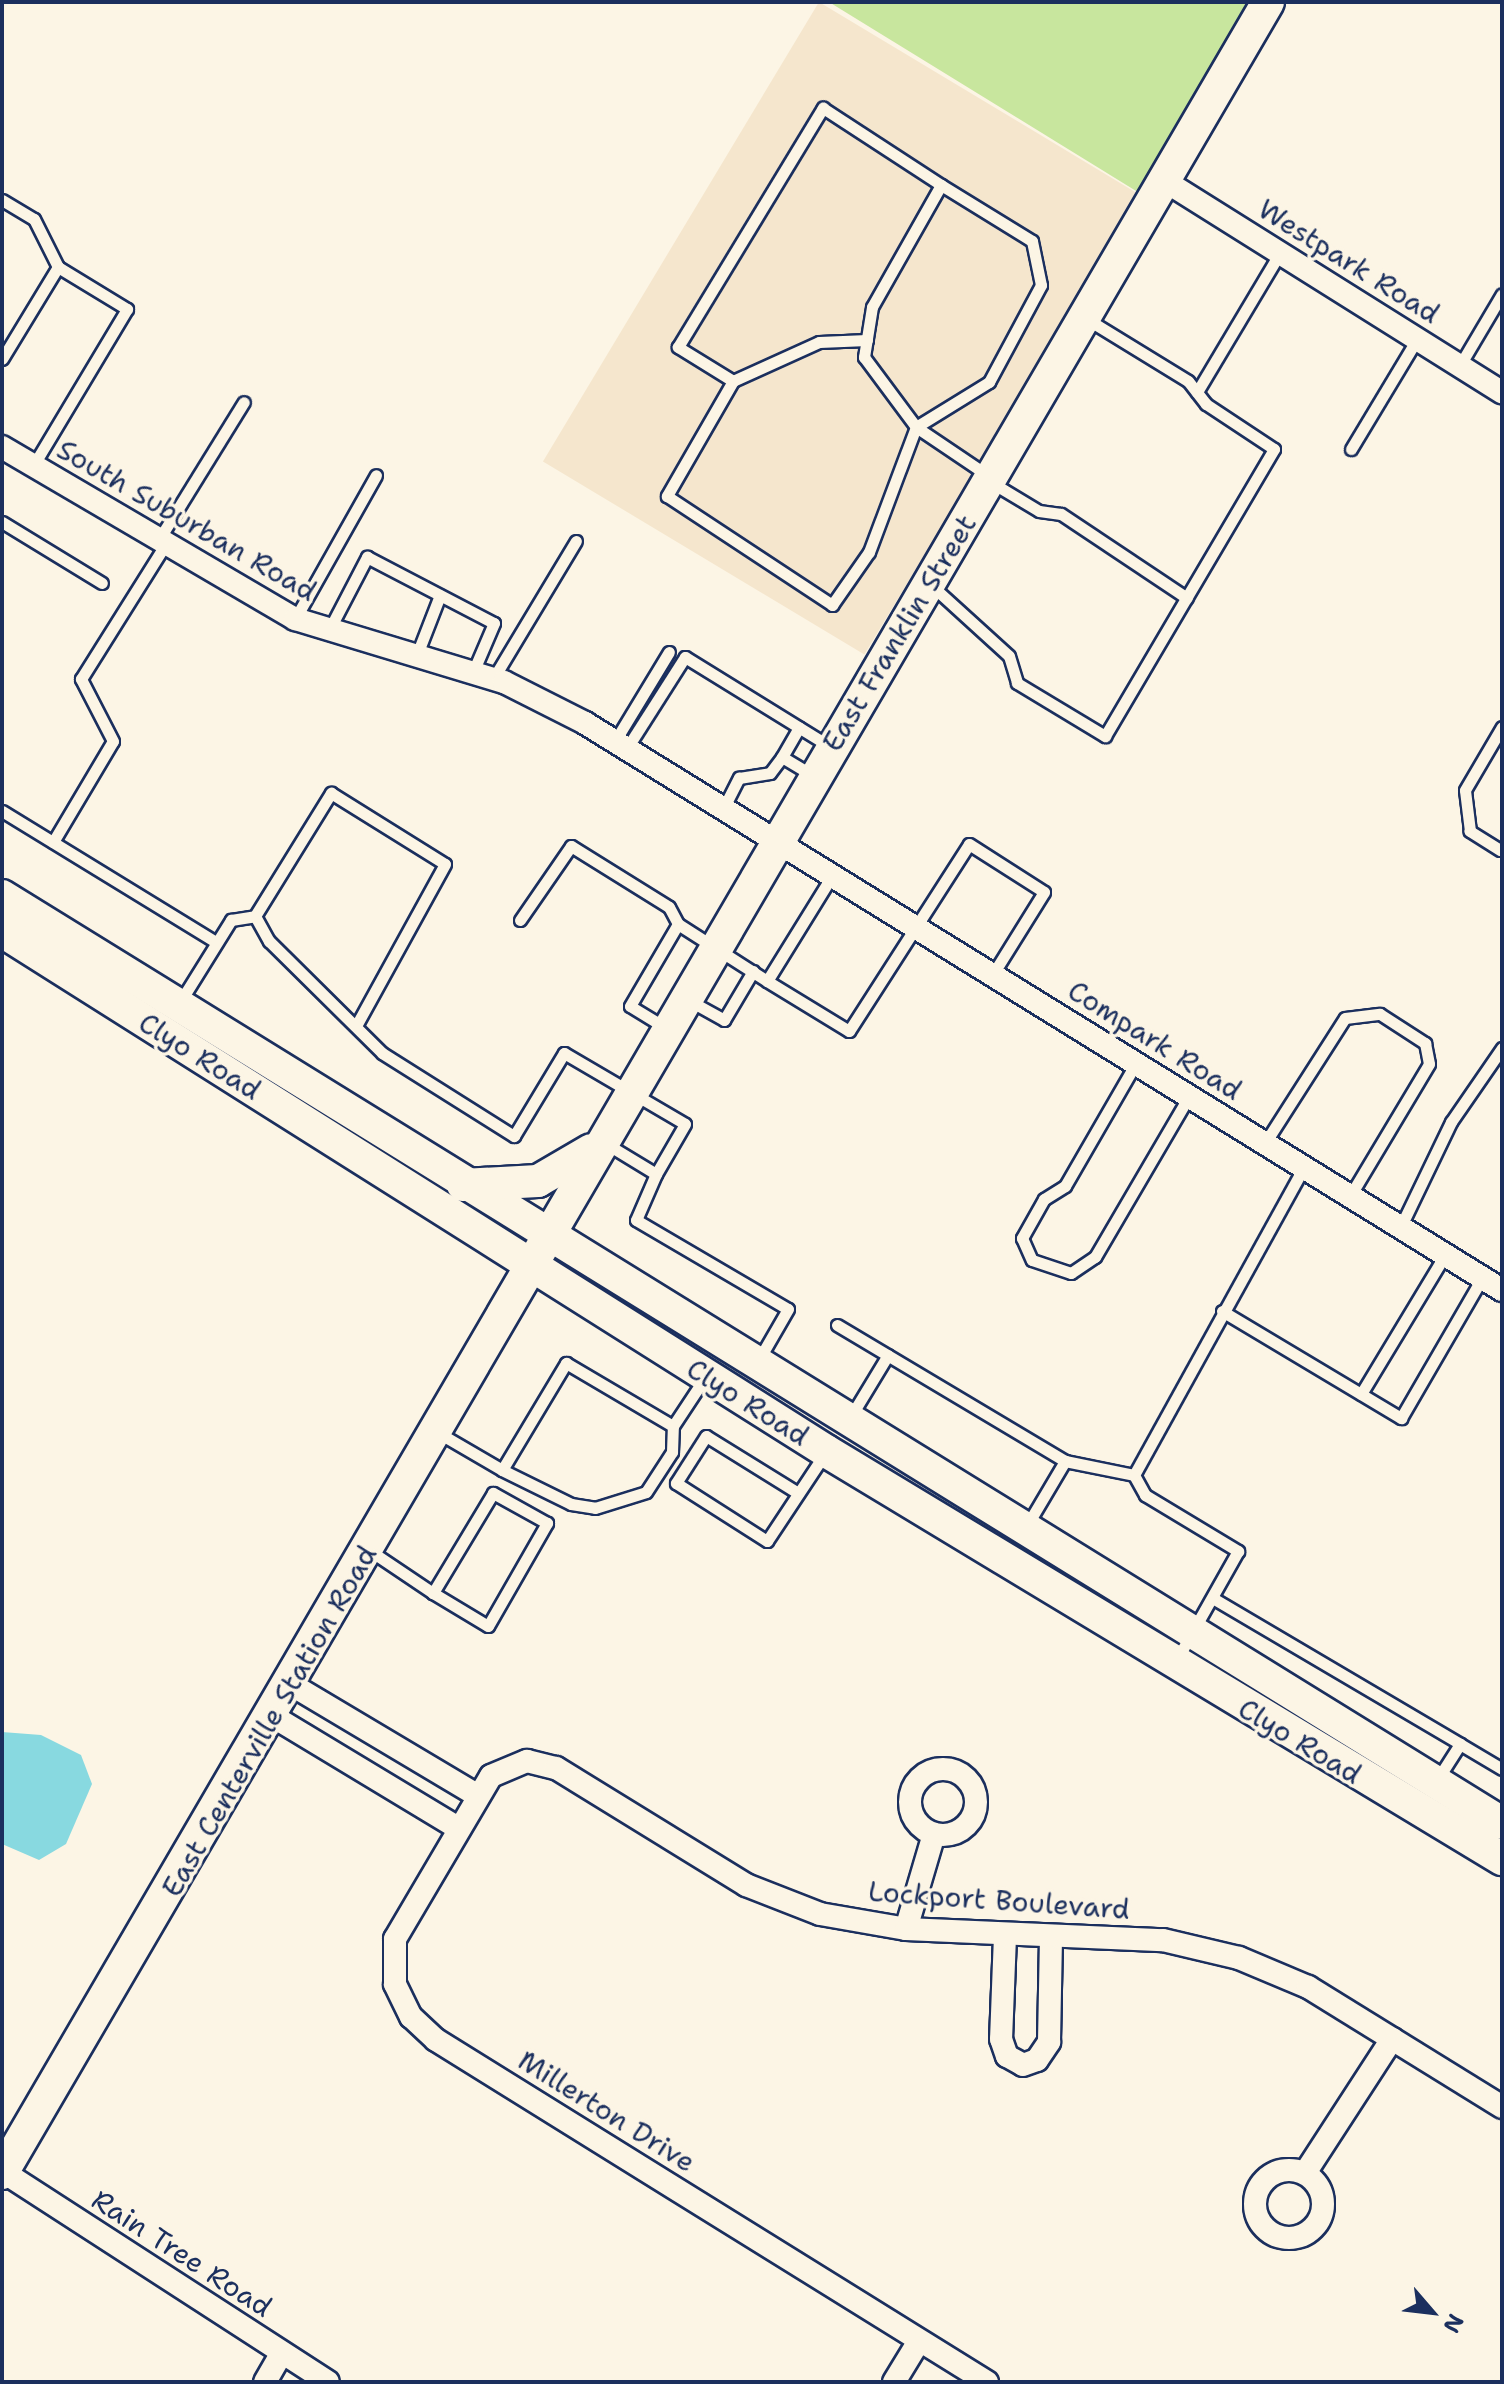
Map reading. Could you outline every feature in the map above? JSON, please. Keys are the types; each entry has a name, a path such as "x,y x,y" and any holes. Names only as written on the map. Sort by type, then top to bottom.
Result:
{"street":[{"name":"East Franklin Street","path":"527,1264 1268,2"},
{"name":"Westpark Road","path":"1165,181 1502,392"},
{"name":"South Suburban Road","path":"4,453 33,466 295,619 327,632 483,675 621,745 777,839"},
{"name":"Compark Road","path":"777,839 1502,1290"},
{"name":"Clyo Road","path":"2,896 846,1424 1193,1636 1426,1798 1502,1859"},
{"name":"Clyo Road","path":"2,931 527,1264 1173,1665 1426,1798 1502,1823"},
{"path":"463,1185 538,1181 599,1143"},
{"name":"East Centerville Station Road","path":"2,2172 274,1717 437,1432 527,1264"},
{"path":"292,1685 475,1794"},
{"path":"274,1717 455,1826"},
{"name":"Lockport Boulevard","path":"475,1794 505,1767 538,1761 746,1885 820,1914 906,1929 1005,1936 1163,1940 1239,1958 1308,1987 1502,2107"},
{"name":"Millerton Drive","path":"475,1794 395,1939 395,1984 411,2017 436,2040 987,2382"},
{"path":"906,1929 934,1834"},
{"path":"1005,1936 1001,2039 1007,2056 1023,2065 1037,2060 1049,2042 1051,1936"},
{"path":"1305,2173 1392,2039"},
{"name":"Rain Tree Road","path":"2,2172 328,2382"},
{"path":"894,2382 919,2341"},
{"path":"265,2382 281,2354"}],"lane":[{"path":"733,381 678,347 823,108 1032,241 1041,285 989,382 916,427 869,552 832,605 667,496 733,381 819,342 867,340"},
{"path":"941,185 872,307 864,357 916,427 1039,511 1061,514 1187,598"},
{"path":"2,200 34,219 58,267 127,309 33,466"},
{"path":"1197,392 1280,253"},
{"path":"2,359 58,267"},
{"path":"1460,365 1502,294"},
{"path":"928,583 1009,656 1017,683 1105,736 1274,449 1197,392 1084,318"},
{"path":"1351,449 1417,339"},
{"path":"53,842 113,741 81,679 244,402"},
{"path":"295,619 376,475"},
{"path":"2,522 102,583"},
{"path":"483,675 576,541"},
{"path":"327,632 367,557 494,623 483,675"},
{"path":"416,657 440,595"},
{"path":"621,745 669,652"},
{"path":"621,745 685,657 832,747"},
{"path":"724,807 739,778 770,773 799,727"},
{"path":"1500,850 1470,831 1465,790 1502,727"},
{"path":"782,757 814,777"},
{"path":"177,1006 231,920 255,916 331,793 445,864 356,1026"},
{"path":"2,811 216,942"},
{"path":"520,920 571,846 669,907 678,924 849,1031 969,844 1044,892 993,974"},
{"path":"767,981 833,874"},
{"path":"255,916 269,941 356,1026 432,1090 514,1136 564,1053 685,1124 656,1174 636,1220 788,1309 755,1366"},
{"path":"666,1028 630,1006 678,924"},
{"path":"684,998 724,1020 753,971"},
{"path":"1265,1143 1345,1018 1380,1014 1425,1043 1429,1064 1350,1196"},
{"path":"1400,1228 1451,1122 1502,1048"},
{"path":"1136,1063 1065,1186 1044,1199 1022,1238 1032,1260 1071,1273 1095,1257 1189,1096"},
{"path":"599,1143 656,1174"},
{"path":"1134,1475 1189,1385 1222,1311 1304,1167"},
{"path":"1361,1394 1445,1255"},
{"path":"1222,1311 1401,1418 1482,1278"},
{"path":"837,1325 1065,1461 1134,1475 1145,1495 1238,1551 1216,1600 1173,1665"},
{"path":"846,1424 888,1355"},
{"path":"502,1470 566,1363 673,1426"},
{"path":"437,1432 502,1470 583,1508 619,1502 655,1482 672,1452 673,1426 706,1376"},
{"path":"798,1493 706,1436 676,1483 767,1541 826,1451"},
{"path":"1024,1531 1065,1461"},
{"path":"369,1549 433,1593 488,1626 547,1523 493,1493 433,1593"},
{"path":"1216,1600 1502,1769"},
{"path":"1426,1798 1460,1744"}],"shaded area":[{"path":"819,2 1140,195 864,655 543,461"}],"green space":[{"path":"829,2 1268,2 1141,194"}],"water":[{"path":"2,1732 41,1735 81,1755 92,1784 66,1844 39,1860 2,1844"}]}
